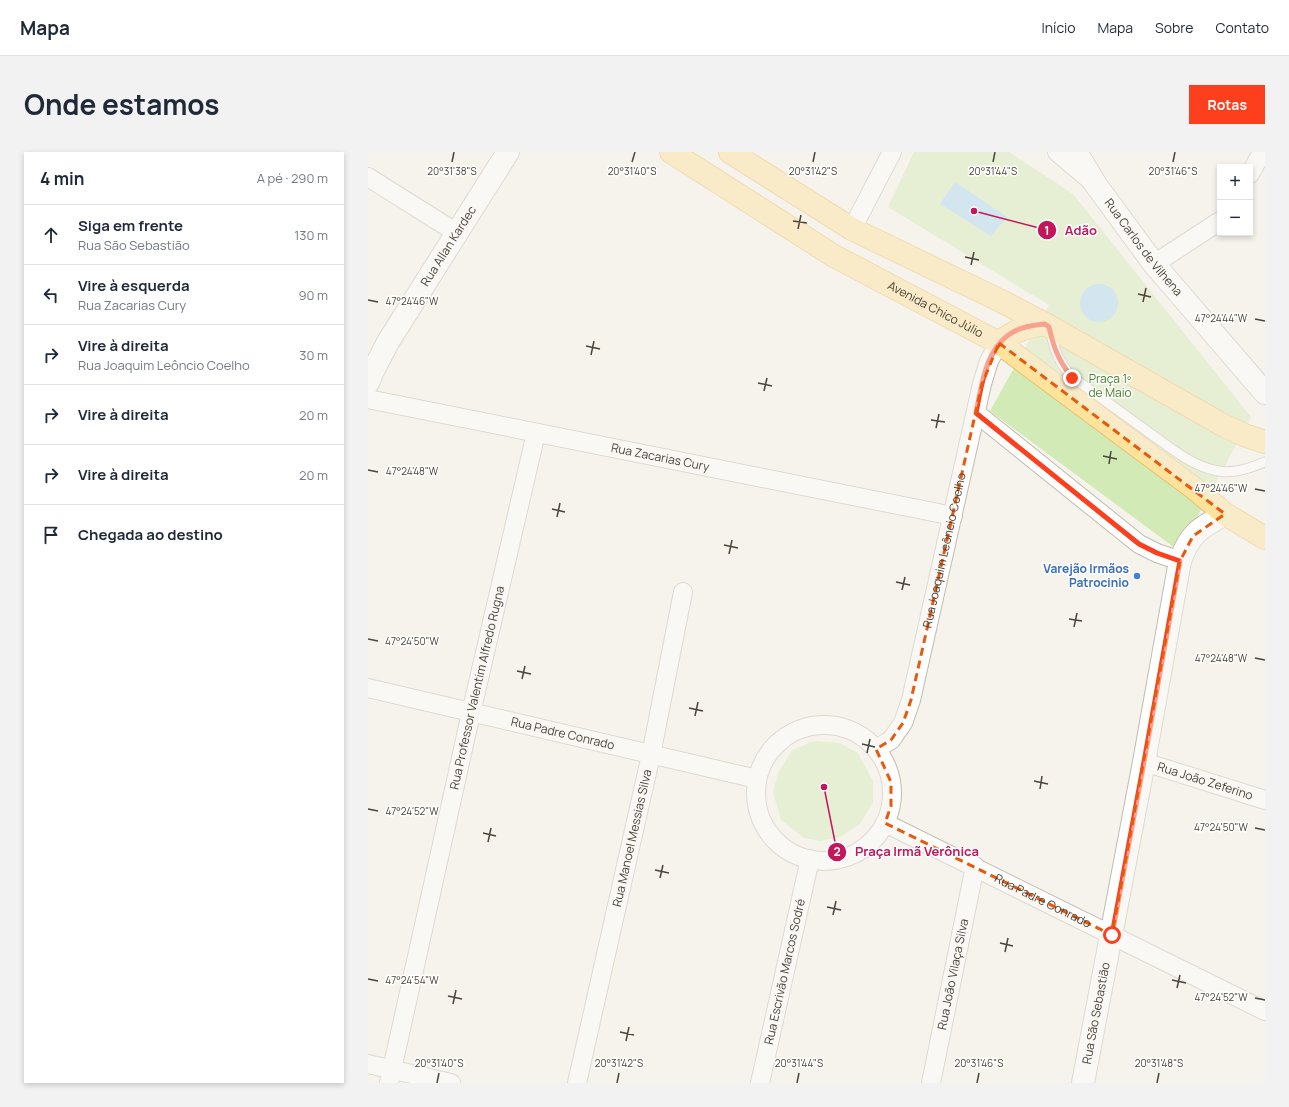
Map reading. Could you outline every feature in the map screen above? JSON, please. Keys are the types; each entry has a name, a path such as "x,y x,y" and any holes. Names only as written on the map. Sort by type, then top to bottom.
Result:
{"main road":[{"path":"672,153 690,156 717,168 726,165 731,153 852,229 1047,325 1221,424 1244,435 1265,442"},
{"name":"Avenida Chico Júlio","path":"672,153 834,256 999,343 1195,489 1225,514 1265,538"},
{"path":"999,343 1018,329 1030,326 1047,325"}],"street":[{"name":"Rua Allan Kardec","path":"368,383 388,342 508,152"},
{"path":"852,229 892,152"},
{"path":"1057,152 1096,185"},
{"name":"Rua Carlos de Vilhena","path":"1076,152 1096,185 1154,264 1265,393"},
{"path":"1253,168 1262,152"},
{"path":"368,177 457,232"},
{"path":"1154,264 1217,223"},
{"name":"Rua Joaquim Leôncio Coelho","path":"876,749 891,740 903,722 911,700 982,384 989,360 999,343"},
{"name":"Rua Zacarias Cury","path":"368,399 953,516"},
{"path":"976,413 1139,544 1157,553 1180,561"},
{"name":"Rua Professor Valentim Alfredo Rugna","path":"390,1076 471,713 536,433"},
{"name":"Rua São Sebastião","path":"1083,1083 1112,935 1180,561 1185,548 1193,536 1205,526 1225,514"},
{"name":"Rua Manoel Messias Silva","path":"577,1083 651,755 683,592"},
{"name":"Rua Padre Conrado","path":"368,688 651,755 757,778"},
{"path":"819,725 843,727 864,738 876,749 888,769 891,782 891,806 885,823 872,842 844,859 821,862 796,856 776,843 762,824 756,801 757,778 766,757 778,742 798,730 819,725"},
{"name":"Rua João Zeferino","path":"1144,762 1265,800"},
{"name":"Rua Padre Conrado","path":"885,823 1265,1010"},
{"name":"Rua Escrivão Marcos Sodré","path":"760,1083 810,860"},
{"name":"Rua João Vilaça Silva","path":"931,1083 974,866"},
{"path":"368,1064 390,1076 451,1083"}],"lane":[{"path":"1047,325 1054,349 1061,364 1072,378 1182,456 1204,468 1219,471 1235,472 1265,462"}],"highlighted area":[{"path":"999,343 1225,514 1193,536 1180,561 1112,935 885,823 891,806 891,782 876,749 891,740 903,723 911,700 982,384"}],"green space":[{"name":"Praça 1º de Maio","path":"914,152 1009,152 1073,194 1251,417 1179,551 990,411 1049,305 888,207"},
{"path":"814,741 840,743 858,753 873,781 873,802 860,824 840,837 820,841 804,838 781,820 773,792 778,773 792,750"}],"water":[{"path":"955,182 1007,217 991,236 940,204"},
{"path":"1099,284 1112,290 1118,303 1112,316 1099,322 1086,316 1080,303 1086,290"}],"place":[{"name":"Adão","path":"974,211"},
{"name":"Varejão Irmãos Patrocinio","path":"1137,576"},
{"name":"Praça Irmã Verônica","path":"824,787"}],"route":[{"path":"1072,378 1061,364 1054,349 1049,327 1045,324 1018,329 999,343 989,360 976,413 1139,544 1157,553 1180,561 1112,935"}]}
